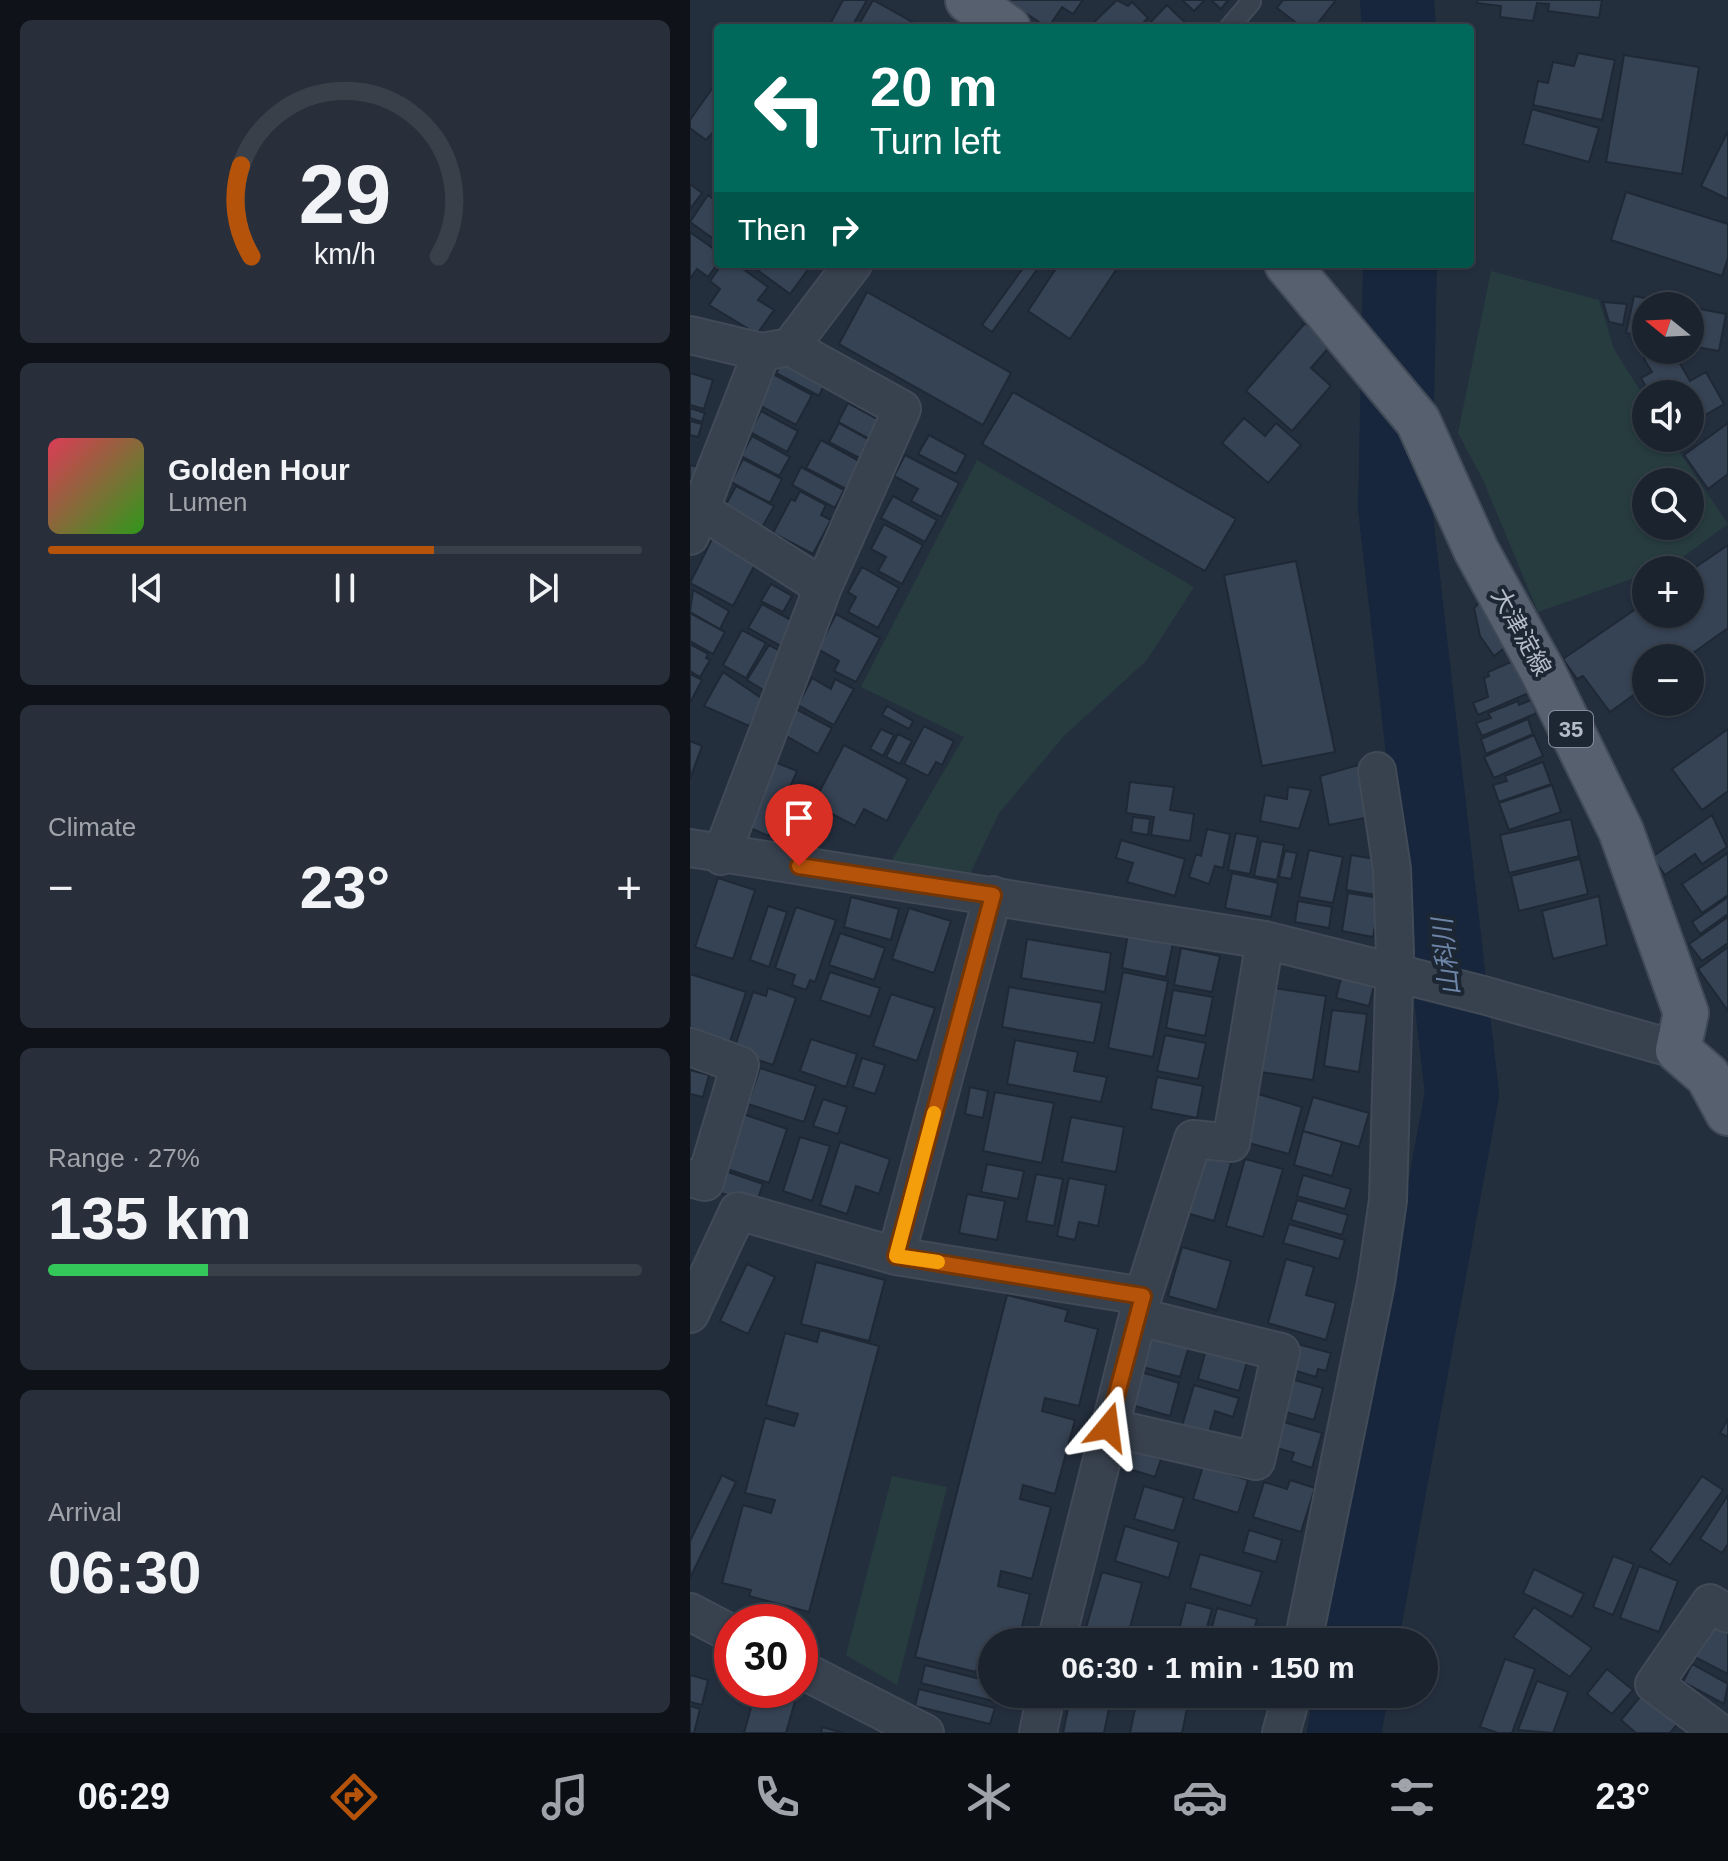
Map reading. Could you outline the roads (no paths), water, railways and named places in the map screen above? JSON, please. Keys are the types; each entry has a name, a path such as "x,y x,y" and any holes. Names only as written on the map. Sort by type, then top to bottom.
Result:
{"main road":[{"path":"968,0 1002,24"},
{"name":"大津淀線","path":"1290,268 1418,421 1476,550 1543,672 1621,831 1711,1074"}],"street":[{"path":"823,587 695,523 776,349 849,268"},
{"path":"690,335 776,349 902,409 706,852 1265,940 1483,995 1711,1074"},
{"path":"1306,1628 1376,1283 1388,1200 1399,975 1392,869 1377,771"},
{"path":"896,1256 993,895"},
{"path":"1059,1628 1141,1306 1193,1139 1231,1143 1265,940"},
{"path":"690,1047 740,1065 705,1182 690,1178"},
{"path":"690,1314 738,1211 896,1256 1141,1306 1281,1352 1256,1461 1108,1427"},
{"path":"1720,1733 1654,1684 1710,1603 1728,1614"},
{"path":"690,1612 714,1625"},
{"path":"818,1678 925,1733"},
{"path":"1038,1733 1043,1708"},
{"path":"1281,1733 1288,1708"}],"lane":[{"path":"1232,24 1251,2"}],"waterway":[{"name":"山科川","path":"1397,0 1399,24"},
{"name":"山科川","path":"1364,1628 1462,1094 1395,508 1400,268"},
{"name":"山科川","path":"1344,1733 1348,1708"}]}
